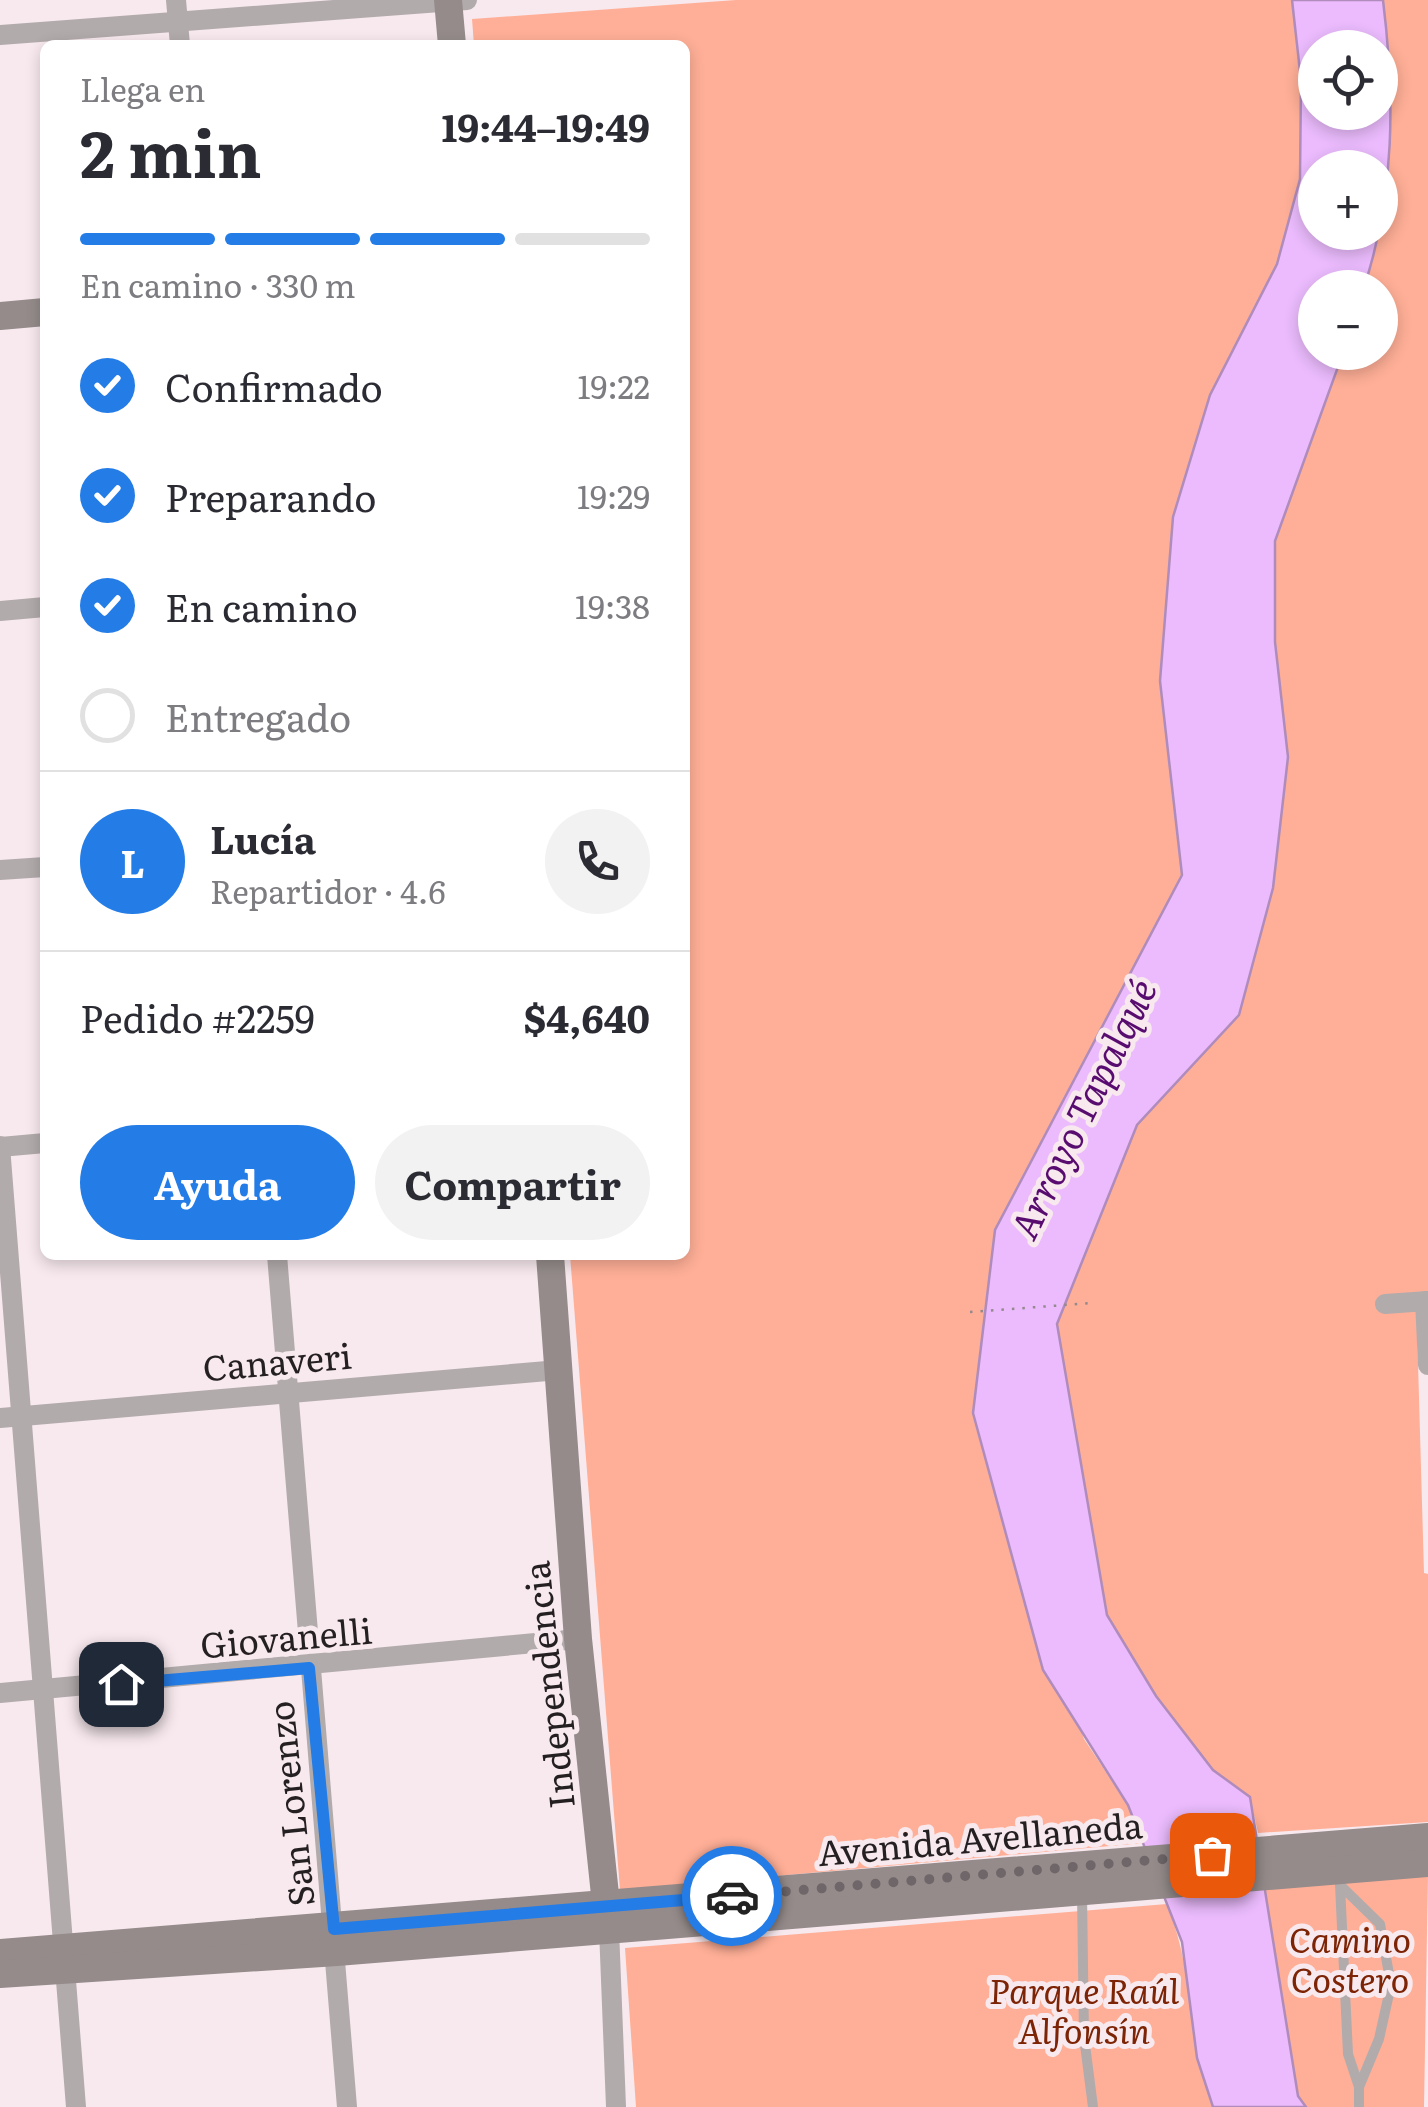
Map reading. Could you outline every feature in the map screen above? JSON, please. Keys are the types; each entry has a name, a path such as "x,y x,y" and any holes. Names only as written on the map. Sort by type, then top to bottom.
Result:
{"main road":[{"path":"452,40 455,0"},
{"path":"0,316 40,312"},
{"name":"Independencia","path":"550,1260 578,1639 608,1918"},
{"name":"Avenida Avellaneda","path":"1334,1867 1428,1837"},
{"name":"Avenida Avellaneda","path":"0,1974 64,1960 1284,1861 1334,1867 1428,1862"},
{"name":"Avenida Avellaneda","path":"0,1953 64,1960"}],"street":[{"path":"176,0 179,35"},
{"path":"0,36 179,35 455,0"},
{"path":"0,611 40,607"},
{"path":"0,870 40,867"},
{"path":"40,1143 0,1147 76,2107"},
{"name":"San Lorenzo","path":"277,1260 348,2107"},
{"path":"1386,1304 1426,1301 1428,1366"},
{"name":"Canaveri","path":"0,1418 559,1370"},
{"name":"Giovanelli","path":"0,1693 309,1668 578,1639"},
{"name":"Independencia","path":"608,1918 616,2107"}],"lane":[{"path":"1334,1867 1380,1924 1391,1985 1379,2039 1359,2087"},
{"path":"1334,1867 1348,2054 1359,2087 1360,2107"},
{"path":"1093,2107 1084,2037 1094,1878"}],"path":[{"path":"970,1312 1092,1303"}],"green space":[{"path":"736,0 1292,0 1300,130 1298,186 1277,264 1210,395 1160,681 1182,875 995,1229 973,1413 1084,1739 1128,1805 1143,1843 620,1890 570,1260 690,1260 690,40 474,40 472,19"},
{"path":"1383,0 1428,0 1428,1291 1416,1293 1424,1573 1428,1574 1428,1822 1258,1833 1250,1797 1213,1770 1156,1696 1107,1615 1057,1324 1137,1125 1239,1015 1273,888 1288,757 1275,642 1275,541 1337,370 1398,370 1398,270 1369,270 1374,250 1398,250 1398,150 1390,150 1390,130 1398,130 1398,30 1385,30"},
{"name":"Camino Costero","path":"1428,1874 1424,2107 1306,2107 1298,2096 1265,1888"},
{"name":"Parque Raúl Alfonsín","path":"1167,1904 1182,1954 1213,2107 636,2107 625,1948"}],"water":[{"path":"1292,0 1383,0 1385,30 1298,30 1298,53"},
{"path":"1300,130 1390,130 1390,150 1300,150"},
{"name":"Arroyo Tapalqué","path":"1298,186 1298,250 1374,250 1369,270 1298,270 1298,370 1337,370 1275,541 1275,642 1288,757 1273,888 1239,1015 1137,1125 1057,1324 1107,1615 1156,1696 1213,1770 1250,1797 1298,2096 1306,2107 1213,2107 1197,2058 1182,1942 1128,1805 1043,1670 973,1413 995,1230 1182,875 1160,681 1173,517 1210,395 1277,264"}],"way so far":[{"path":"732,1896 1212,1855"}],"route":[{"path":"121,1684 309,1668 334,1929 732,1896"}]}
